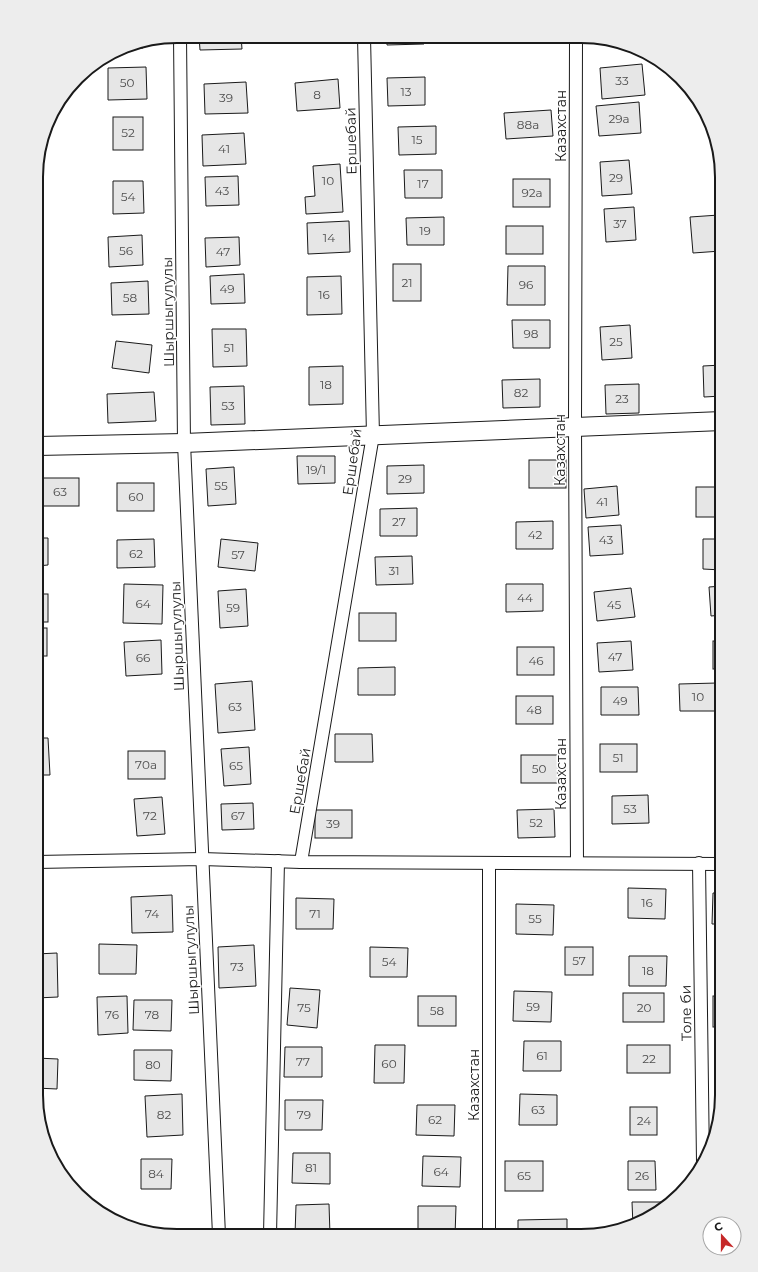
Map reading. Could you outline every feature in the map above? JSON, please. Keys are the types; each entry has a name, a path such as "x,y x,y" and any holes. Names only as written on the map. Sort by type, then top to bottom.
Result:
{"street":[{"name":"Шыршыгулулы","path":"180,43 184,443 218,1229"},
{"name":"Ершебай","path":"301,862 373,436 364,43"},
{"name":"Казахстан","path":"576,43 574,427 577,863"},
{"path":"43,446 184,443 715,421"},
{"path":"43,862 202,859 301,862 715,864"},
{"path":"270,1229 278,861"},
{"name":"Казахстан","path":"489,863 489,1229"},
{"name":"Толе би","path":"699,864 703,1150"}],"building":[{"path":"200,43 242,43 242,49 200,50"},
{"path":"387,43 424,43 424,44 387,45"},
{"path":"642,64 645,95 602,99 600,68"},
{"path":"146,67 147,99 108,100 108,68"},
{"path":"425,77 425,105 388,106 387,78"},
{"path":"338,79 340,108 297,111 295,83"},
{"path":"246,82 248,113 205,114 204,84"},
{"path":"639,102 641,133 599,136 596,106"},
{"path":"551,110 553,136 506,139 504,113"},
{"path":"113,117 143,117 143,150 113,150"},
{"path":"436,126 436,154 399,155 398,127"},
{"path":"244,133 246,164 203,166 202,135"},
{"path":"629,160 632,194 602,196 600,162"},
{"path":"340,164 343,212 306,214 305,197 315,196 313,166"},
{"path":"404,170 442,170 442,198 405,198"},
{"path":"238,176 239,205 206,206 205,177"},
{"path":"513,179 550,179 550,207 513,207"},
{"path":"113,181 143,181 144,213 113,214"},
{"path":"634,207 636,240 606,242 604,209"},
{"path":"715,215 715,251 693,253 690,217"},
{"path":"444,217 444,245 407,245 406,218"},
{"path":"349,221 350,252 308,254 307,223"},
{"path":"506,226 543,226 543,254 506,254"},
{"path":"142,235 143,265 109,267 108,237"},
{"path":"239,237 240,265 206,267 205,238"},
{"path":"393,264 421,264 421,301 393,301"},
{"path":"508,266 545,266 545,305 507,305"},
{"path":"244,274 245,303 211,304 210,276"},
{"path":"341,276 342,314 307,315 307,277"},
{"path":"148,281 149,314 112,315 111,283"},
{"path":"512,320 550,320 550,348 513,348"},
{"path":"630,325 632,358 602,360 600,327"},
{"path":"212,329 246,329 247,366 213,367"},
{"path":"116,341 152,345 149,373 112,368"},
{"path":"715,365 715,396 704,397 703,366"},
{"path":"343,366 343,404 309,405 309,367"},
{"path":"540,379 540,407 503,408 502,380"},
{"path":"639,384 639,413 606,414 605,385"},
{"path":"244,386 245,424 211,425 210,387"},
{"path":"154,392 156,421 108,423 107,394"},
{"path":"297,456 335,456 335,483 298,484"},
{"path":"529,460 566,460 566,488 529,488"},
{"path":"424,465 424,493 387,494 387,466"},
{"path":"234,467 236,504 208,506 206,469"},
{"path":"43,478 79,478 79,506 43,506"},
{"path":"117,483 154,483 154,511 117,511"},
{"path":"617,486 619,515 586,518 584,489"},
{"path":"696,487 715,487 715,517 696,517"},
{"path":"417,508 417,536 380,536 380,509"},
{"path":"553,521 553,549 516,549 516,522"},
{"path":"621,525 623,554 590,556 588,527"},
{"path":"43,538 48,538 48,565 43,565"},
{"path":"154,539 155,567 117,568 117,540"},
{"path":"221,539 258,543 255,571 218,567"},
{"path":"703,539 715,539 715,570 703,569"},
{"path":"412,556 413,584 376,585 375,557"},
{"path":"124,584 163,585 162,624 123,623"},
{"path":"506,584 543,584 543,611 506,612"},
{"path":"709,587 715,587 715,616 711,616"},
{"path":"631,588 635,617 597,621 594,592"},
{"path":"246,589 248,626 220,628 218,591"},
{"path":"43,594 48,594 48,622 43,622"},
{"path":"359,613 396,613 396,641 359,641"},
{"path":"43,628 47,628 47,656 43,656"},
{"path":"161,640 162,674 126,676 124,642"},
{"path":"631,641 633,670 599,672 597,643"},
{"path":"713,641 715,641 715,669 713,669"},
{"path":"517,647 554,647 554,675 517,675"},
{"path":"395,667 395,695 358,695 358,668"},
{"path":"252,681 255,730 218,733 215,684"},
{"path":"715,683 715,711 680,711 679,684"},
{"path":"601,687 638,687 639,715 601,715"},
{"path":"516,696 553,696 553,724 516,724"},
{"path":"335,734 372,734 373,762 335,762"},
{"path":"43,738 48,738 50,775 43,775"},
{"path":"600,744 637,744 637,772 600,772"},
{"path":"249,747 251,784 224,786 221,749"},
{"path":"128,751 165,751 165,779 128,779"},
{"path":"521,755 558,755 558,783 521,783"},
{"path":"648,795 649,823 612,824 612,796"},
{"path":"162,797 165,834 137,836 134,799"},
{"path":"253,803 254,829 222,830 221,804"},
{"path":"554,809 555,837 518,838 517,810"},
{"path":"315,810 352,810 352,838 315,838"},
{"path":"628,888 666,889 665,919 628,918"},
{"path":"713,893 715,893 715,924 712,924"},
{"path":"172,895 173,932 132,933 131,897"},
{"path":"296,898 334,899 333,929 296,929"},
{"path":"516,904 554,905 553,935 516,934"},
{"path":"99,944 137,945 136,974 99,974"},
{"path":"254,945 256,986 219,988 218,947"},
{"path":"370,947 408,948 407,977 370,977"},
{"path":"565,947 593,947 593,975 565,975"},
{"path":"57,953 58,997 43,998 43,954"},
{"path":"629,956 667,956 666,986 629,986"},
{"path":"290,988 320,990 317,1028 287,1025"},
{"path":"514,991 552,992 551,1022 513,1021"},
{"path":"623,993 664,993 664,1022 623,1022"},
{"path":"127,996 128,1033 98,1035 97,997"},
{"path":"418,996 456,996 456,1026 418,1026"},
{"path":"713,996 715,996 715,1027 713,1027"},
{"path":"134,1000 172,1000 171,1031 133,1030"},
{"path":"524,1041 561,1041 561,1071 523,1071"},
{"path":"375,1045 405,1045 404,1083 374,1083"},
{"path":"627,1045 670,1045 670,1073 627,1073"},
{"path":"285,1047 322,1047 322,1077 284,1077"},
{"path":"134,1050 172,1050 171,1081 134,1080"},
{"path":"43,1058 58,1059 57,1089 43,1088"},
{"path":"182,1094 183,1135 147,1137 145,1096"},
{"path":"520,1094 557,1095 557,1125 519,1125"},
{"path":"285,1100 323,1100 322,1130 285,1130"},
{"path":"417,1105 455,1105 454,1136 416,1135"},
{"path":"630,1107 657,1107 657,1135 630,1135"},
{"path":"293,1153 330,1153 330,1184 292,1183"},
{"path":"423,1156 461,1157 460,1187 422,1186"},
{"path":"141,1159 172,1159 171,1189 141,1189"},
{"path":"505,1161 543,1161 543,1191 505,1191"},
{"path":"628,1161 655,1161 656,1190 628,1190"},
{"path":"632,1202 661,1202 648,1211 633,1219"},
{"path":"329,1204 330,1229 295,1229 296,1205"},
{"path":"418,1206 456,1206 455,1229 418,1229"},
{"path":"567,1219 567,1229 518,1229 518,1220"}]}
